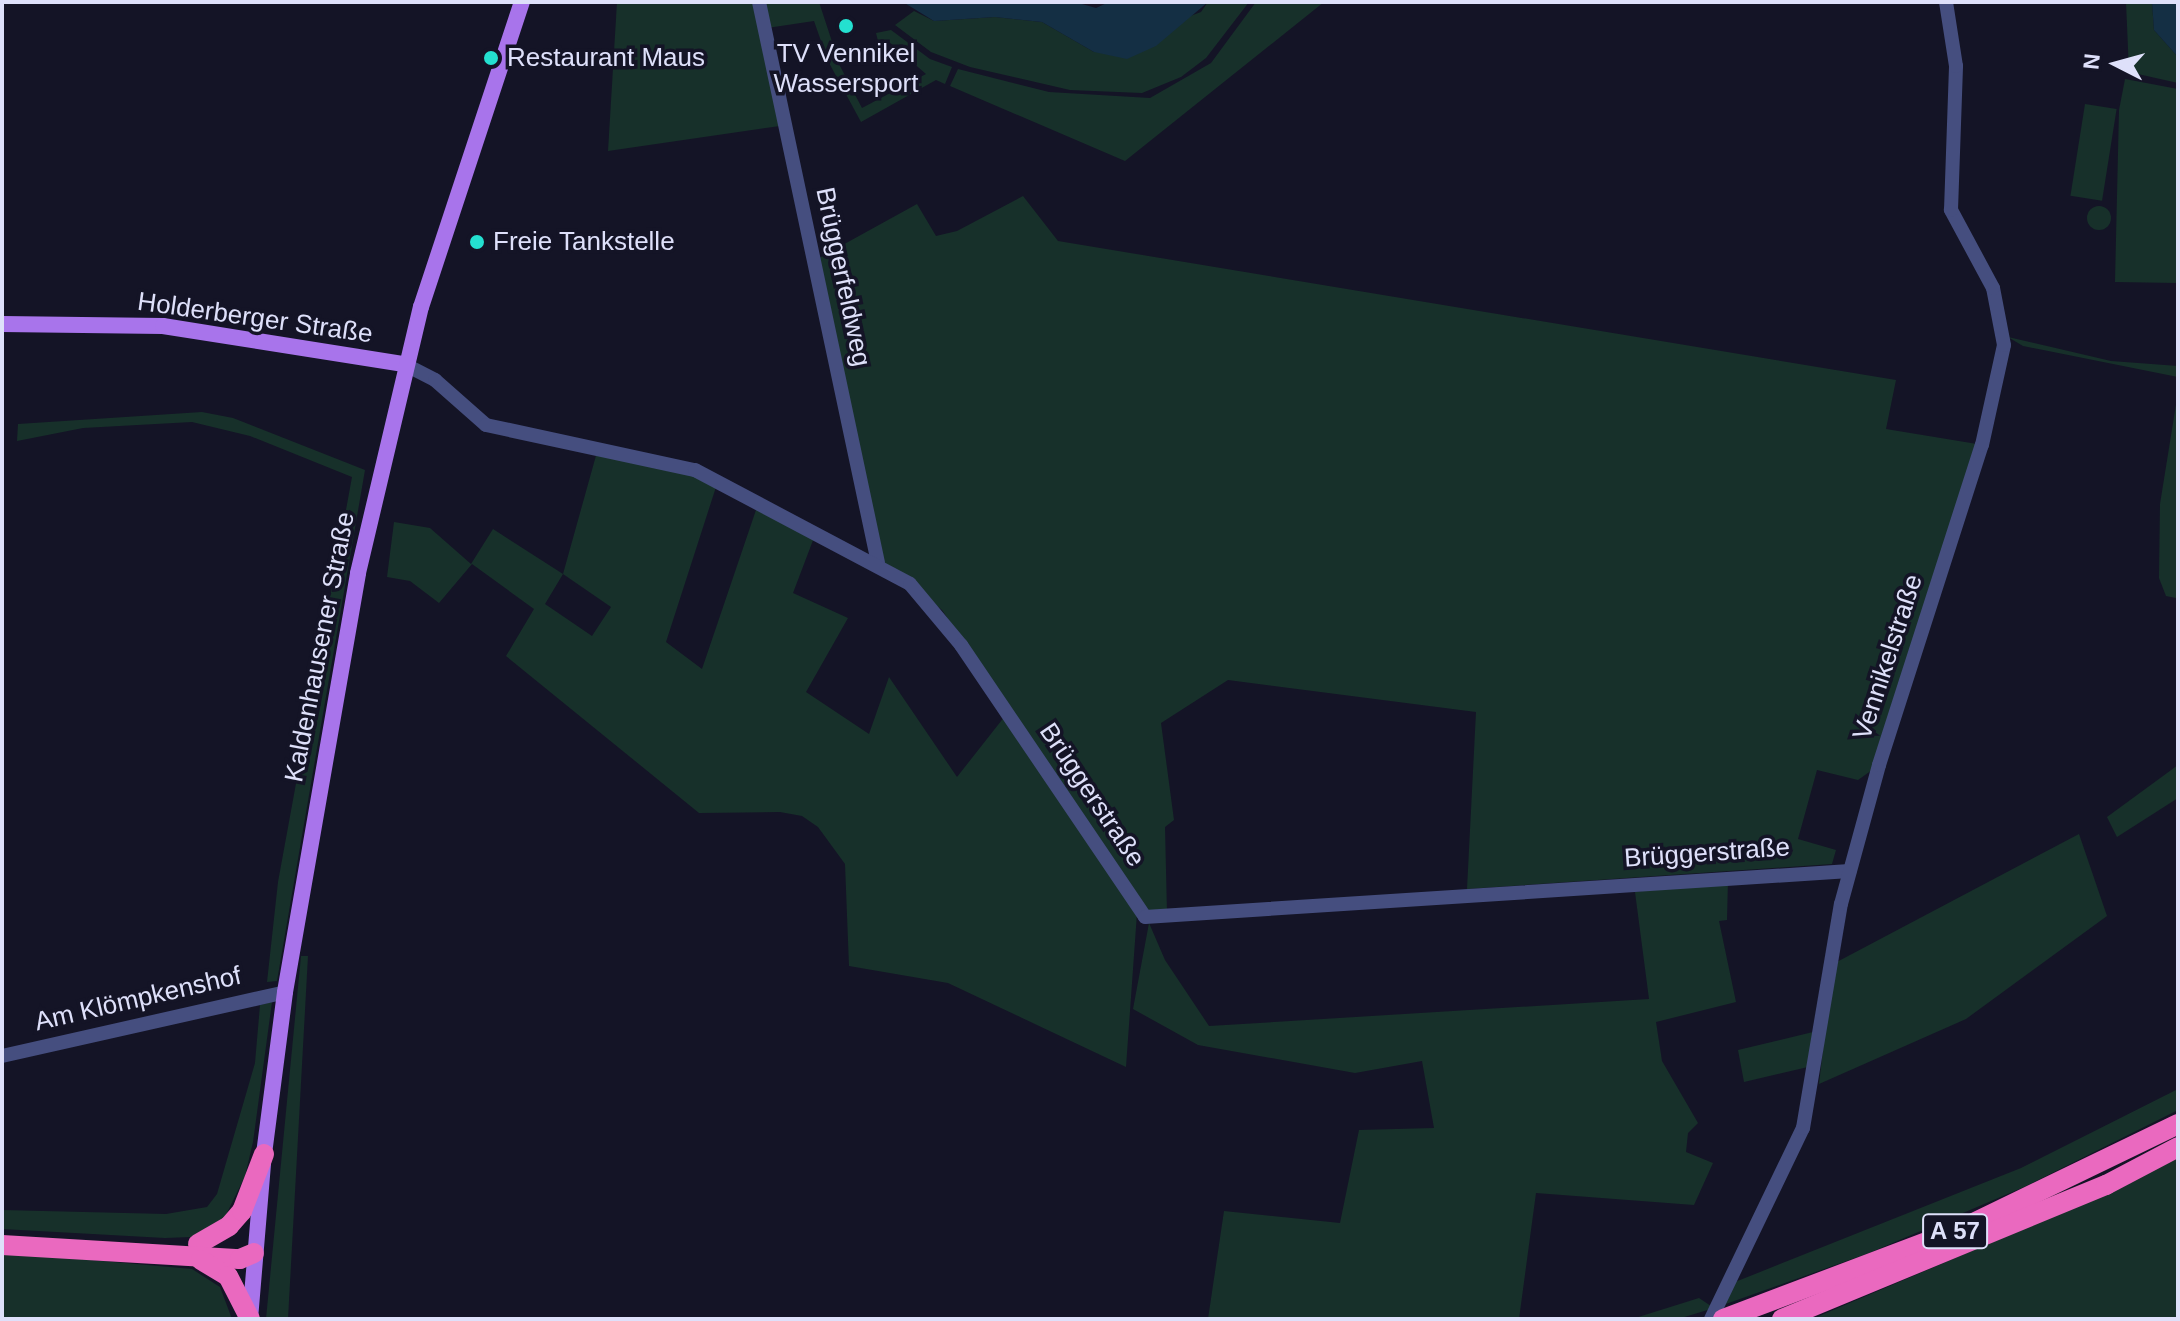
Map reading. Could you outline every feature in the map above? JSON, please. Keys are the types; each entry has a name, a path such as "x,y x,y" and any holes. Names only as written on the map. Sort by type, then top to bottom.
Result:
{"highway":[{"name":"A 57","path":"1723,1319 1961,1229 2178,1124"},
{"name":"A 57","path":"1782,1319 2106,1185 2178,1147"},
{"path":"192,1250 229,1226 242,1211 264,1154"},
{"path":"2,1237 192,1250 240,1259 254,1253"},
{"path":"2,1245 192,1250 228,1276 250,1319"}],"main road":[{"name":"Kaldenhausener Straße","path":"250,1319 264,1154 285,992 323,755 404,364 522,2"},
{"name":"Holderberger Straße","path":"2,324 163,326 404,364"}],"street":[{"name":"Brüggerfeldweg","path":"759,2 878,563"},
{"name":"Vennikelstraße","path":"1711,1319 1803,1128 1850,871 1982,445 2004,345 1993,288 1951,210 1956,66 1946,2"},
{"name":"Brüggerstraße","path":"404,364 435,380 486,425 695,470 878,563 910,584 938,613 1145,917 1850,871"},
{"name":"Am Klömpkenshof","path":"2,1056 285,992"}],"green space":[{"path":"617,2 753,2 780,126 608,151"},
{"path":"762,2 819,2 840,66 862,108 926,74 888,41 878,41 876,33 891,30 930,59 952,67 945,84 936,80 861,122 828,61 814,21 767,28"},
{"path":"1208,2 1249,2 1206,58 1181,77 1142,93 1070,90 970,67 931,52 895,25 914,11 934,21 995,17 1042,22 1094,52 1201,12"},
{"path":"1256,2 1324,2 1125,161 950,86 958,69 1049,92 1150,98 1211,63"},
{"path":"2126,2 2152,2 2154,30 2178,57 2178,83 2129,72"},
{"path":"2125,79 2178,89 2178,283 2115,282 2119,110"},
{"path":"2085,104 2117,109 2102,201 2070,196"},
{"path":"1023,196 1058,241 1896,380 1886,429 1977,444 1872,770 1858,780 1817,770 1798,839 1836,850 1832,864 1467,889 1476,712 1228,680 1161,723 1174,820 1165,827 1167,913 1150,911 1136,897 942,610 882,561 819,258 917,204 936,236 957,231"},
{"path":"2099,206 2108,209 2111,218 2108,227 2099,230 2090,227 2087,218 2090,209"},
{"path":"2008,337 2111,361 2178,366 2178,377 2023,346"},
{"path":"2178,392 2176,598 2166,596 2159,578 2160,504"},
{"path":"202,412 233,418 365,470 277,981 267,982 278,882 352,477 250,436 192,422 83,428 17,441 18,424"},
{"path":"597,452 690,473 716,487 666,642 702,669 757,507 815,535 793,593 848,618 806,692 869,734 889,677 957,777 1005,716 1137,913 1126,1067 948,983 849,966 845,864 818,827 802,816 780,812 699,813 506,656 534,609 472,564 439,603 410,581 387,577 394,522 430,528 471,564 493,529 563,574","holes":["563,574 611,607 592,636 545,604"]},
{"path":"2178,765 2178,798 2117,837 2107,817"},
{"path":"2079,834 2107,916 1966,1019 1819,1084 1833,964"},
{"path":"1728,880 1727,920 1719,921 1736,1002 1656,1022 1662,1061 1698,1123 1688,1133 1686,1152 1713,1163 1694,1205 1536,1193 1519,1319 1208,1319 1224,1211 1340,1223 1359,1130 1434,1128 1422,1061 1355,1073 1198,1045 1133,1009 1149,923 1165,960 1209,1026 1649,999 1635,892"},
{"path":"301,956 308,956 288,1319 266,1319"},
{"path":"272,1002 253,1142 245,1176 225,1217 191,1237 2,1229 2,1210 166,1214 207,1207 217,1194 255,1063 260,1005"},
{"path":"1813,1032 1808,1067 1744,1082 1738,1050"},
{"path":"2178,1089 2178,1110 2024,1187 1869,1253 1723,1305 1735,1282 2021,1168"},
{"path":"2178,1155 2178,1319 1812,1319 2113,1191"},
{"path":"2,1252 192,1269 220,1287 232,1319 2,1319"},
{"path":"1699,1298 1714,1308 1678,1319 1632,1319"}],"water":[{"path":"903,2 1075,2 1096,8 1109,2 1208,2 1156,46 1127,59 1094,52 1042,22 995,17 934,21"},
{"path":"2152,2 2178,2 2178,57 2154,30"}],"place":[{"name":"TV Vennikel Wassersport","path":"846,26"},
{"name":"Restaurant Maus","path":"491,58"},
{"name":"Freie Tankstelle","path":"477,242"}]}
